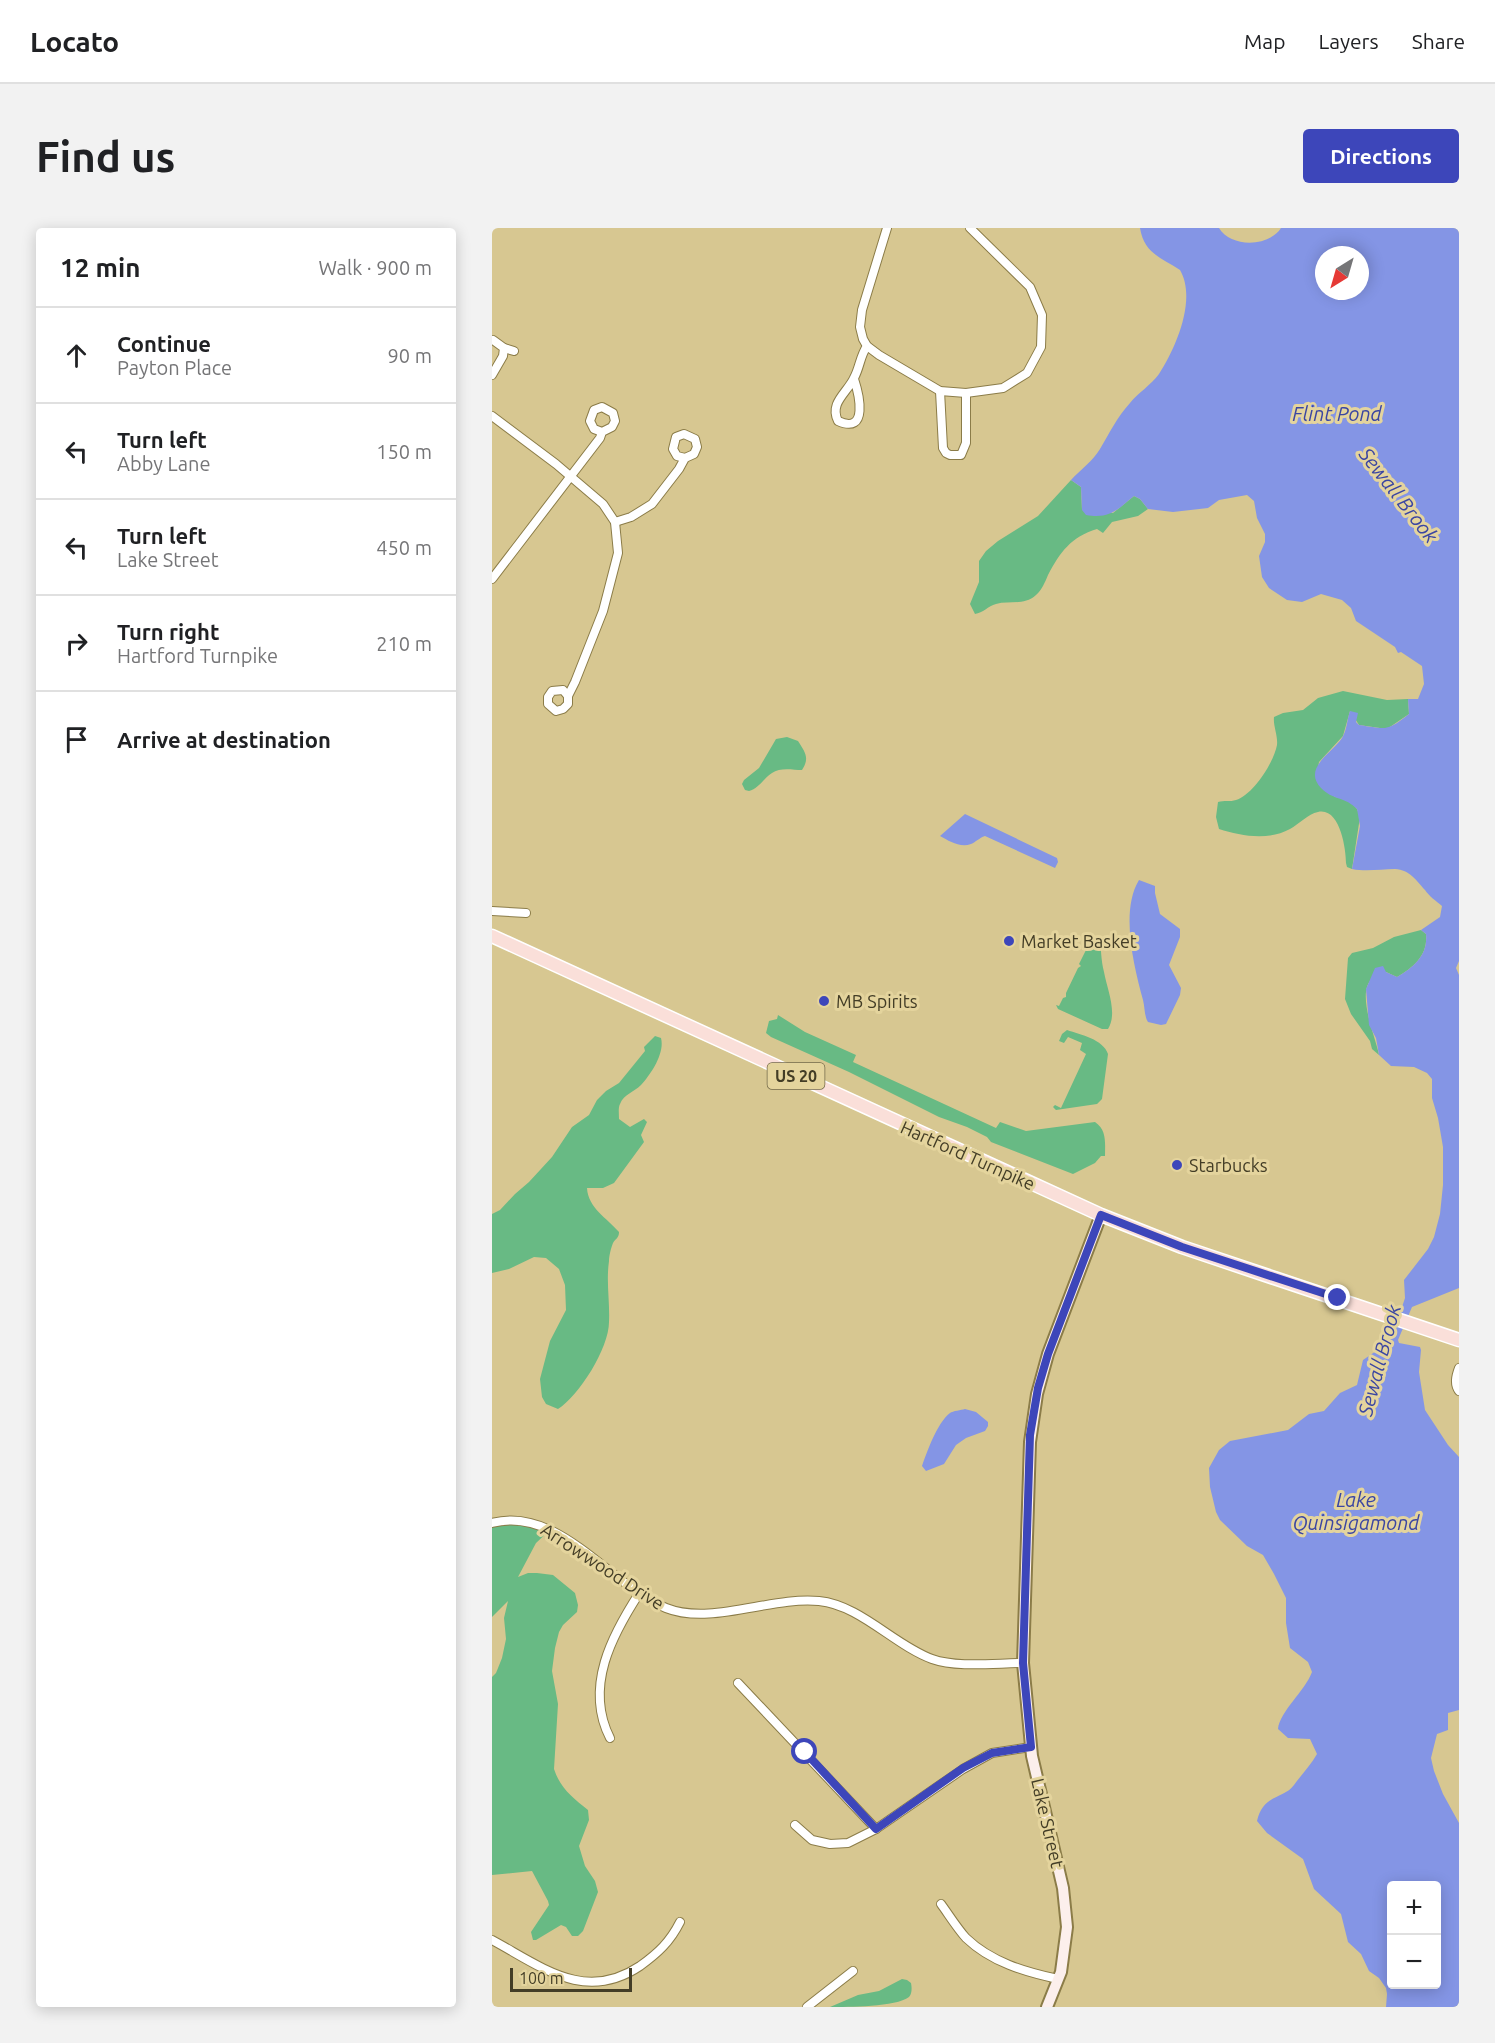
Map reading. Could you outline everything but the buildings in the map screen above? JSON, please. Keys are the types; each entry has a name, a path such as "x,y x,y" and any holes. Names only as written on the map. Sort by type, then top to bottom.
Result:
{"main road":[{"name":"Hartford Turnpike","path":"492,936 1101,1215 1182,1247 1459,1340"},
{"name":"Lake Street","path":"1047,2007 1058,1979 1066,1943 1066,1910 1062,1881 1031,1747 1023,1663 1030,1442 1035,1405 1052,1340 1101,1215"}],"street":[{"path":"887,228 862,310 860,327 867,346 940,391 966,393 1003,388 1028,373 1041,347 1042,315 1030,286 970,228"},
{"path":"494,340 504,348 514,351"},
{"path":"854,379 861,400 859,414 855,421 844,424 837,421 835,409 840,397 854,379 867,346"},
{"path":"492,375 504,348"},
{"path":"940,391 943,448 946,453 957,455 962,453 966,443 966,393"},
{"path":"492,416 603,504 615,522 618,553 603,610 568,696"},
{"path":"492,579 600,438 602,432"},
{"path":"615,522 631,517 652,504 680,469 685,459"},
{"path":"492,911 526,913"},
{"path":"1459,1368 1456,1387 1459,1391"},
{"name":"Arrowwood Drive","path":"492,1523 518,1520 541,1525 560,1535 666,1608 694,1614 806,1600 826,1602 847,1609 934,1659 957,1663 1023,1663"},
{"path":"610,1738 600,1713 604,1665 616,1629 640,1592"},
{"path":"738,1683 876,1829"},
{"path":"795,1825 812,1840 830,1844 848,1843 876,1829 963,1768 992,1753 1031,1747"},
{"path":"941,1904 965,1936 979,1949 998,1960 1028,1972 1058,1979"},
{"path":"492,1940 567,1979 585,1983 603,1982 629,1973 656,1955 670,1941 680,1922"},
{"path":"807,2007 853,1971"}],"green space":[{"path":"1071,480 1081,487 1082,510 1113,513 1134,496 1140,499 1148,509 1138,516 1112,522 1103,533 1097,529 1073,541 1057,559 1036,595 1021,602 996,604 975,614 970,604 979,582 979,561 986,551 1038,516"},
{"path":"1343,691 1387,700 1408,699 1409,714 1387,729 1359,725 1350,711 1343,736 1319,762 1316,779 1335,797 1351,802 1360,817 1352,869 1347,867 1343,839 1337,822 1326,812 1314,813 1290,829 1273,835 1236,834 1219,829 1216,817 1218,802 1234,801 1243,797 1256,785 1272,760 1277,745 1274,717 1303,710 1318,698"},
{"path":"787,737 798,741 804,752 806,762 802,770 775,771 756,788 745,790 742,784 744,780 759,768 776,739"},
{"path":"1421,930 1426,934 1426,941 1419,960 1397,977 1386,972 1374,977 1368,984 1366,1004 1379,1055 1372,1049 1370,1041 1351,1014 1345,999 1348,958 1352,953 1373,948 1394,937"},
{"path":"1095,936 1100,937 1102,963 1112,1008 1111,1023 1108,1029 1102,1029 1058,1009 1056,1005 1059,1006 1066,997 1078,968 1081,966 1079,964 1087,948 1086,945 1090,938 1093,939"},
{"path":"778,1015 805,1032 856,1055 853,1062 996,1128 1000,1122 1026,1131 1095,1122 1102,1129 1105,1156 1101,1156 1095,1163 1073,1174 991,1142 987,1137 967,1127 939,1117 849,1072 771,1037 766,1033 769,1021 777,1019"},
{"path":"1067,1030 1097,1041 1108,1054 1102,1099 1097,1104 1056,1110 1053,1107 1055,1105 1061,1108 1086,1054 1080,1050 1082,1043 1068,1037 1064,1043 1059,1041"},
{"path":"655,1036 661,1038 662,1044 656,1063 641,1085 624,1098 619,1109 619,1119 630,1127 644,1119 647,1122 641,1135 644,1142 614,1183 603,1188 587,1188 594,1207 619,1232 612,1245 609,1259 608,1333 598,1358 583,1383 575,1394 558,1409 546,1404 542,1397 540,1379 550,1341 566,1310 565,1285 559,1269 546,1258 534,1257 509,1269 492,1273 492,1214 500,1210 552,1157 572,1127 589,1115 597,1100 606,1091 619,1083 645,1051 644,1047"},
{"path":"498,1521 551,1529 536,1543 518,1577 528,1573 553,1575 575,1593 578,1605 577,1612 559,1632 552,1671 558,1704 554,1769 563,1787 588,1810 589,1820 579,1846 585,1866 595,1881 598,1892 583,1931 578,1936 572,1936 566,1927 561,1925 533,1940 531,1932 549,1905 532,1871 492,1875 492,1677 502,1658 506,1639 504,1618 508,1601 492,1617 492,1523"},
{"path":"902,1979 911,1983 912,1989 910,1996 903,2000 871,2006 830,2007 858,1995 879,1991"}],"water":[{"name":"Flint Pond","path":"1140,228 1219,228 1232,239 1250,243 1268,239 1281,228 1459,228 1459,961 1456,968 1459,975 1459,1288 1412,1307 1398,1340 1399,1343 1420,1347 1419,1372 1425,1410 1448,1445 1459,1457 1459,1710 1448,1713 1448,1730 1437,1734 1431,1758 1443,1794 1459,1823 1459,2007 1386,2007 1386,1988 1379,1978 1369,1971 1361,1954 1348,1942 1341,1914 1314,1889 1303,1859 1267,1833 1257,1821 1264,1806 1290,1789 1317,1754 1310,1739 1288,1738 1278,1729 1283,1715 1312,1672 1308,1662 1290,1648 1286,1623 1286,1598 1263,1555 1247,1546 1220,1520 1210,1487 1209,1468 1219,1450 1230,1441 1288,1430 1309,1414 1324,1411 1340,1393 1357,1385 1363,1360 1379,1349 1395,1328 1405,1298 1404,1280 1428,1249 1434,1237 1440,1214 1443,1185 1443,1147 1432,1098 1432,1079 1427,1073 1414,1067 1391,1066 1379,1055 1376,1038 1369,1025 1366,989 1375,968 1383,966 1386,972 1397,977 1419,960 1426,941 1426,934 1421,930 1440,917 1442,906 1405,871 1352,869 1360,826 1357,809 1348,802 1325,792 1316,781 1315,774 1321,761 1342,738 1350,711 1358,713 1356,722 1359,725 1381,728 1395,724 1409,714 1408,699 1418,699 1424,684 1422,666 1401,652 1398,653 1395,647 1356,621 1351,608 1342,600 1321,594 1302,602 1287,600 1269,588 1262,577 1259,556 1265,542 1265,534 1257,518 1254,501 1247,495 1219,500 1208,508 1173,512 1148,509 1140,499 1134,496 1118,509 1101,516 1086,515 1082,510 1081,487 1071,480 1097,453 1125,408 1159,374 1172,351 1182,323 1186,295 1185,282 1180,270 1154,254 1145,243"},
{"path":"965,814 1057,858 1055,868 985,836 971,844 963,845 940,836"},
{"path":"1139,880 1155,886 1160,914 1180,929 1180,937 1169,965 1181,988 1180,995 1166,1024 1161,1025 1147,1020 1130,939 1130,907"},
{"path":"965,1409 976,1412 988,1422 985,1431 966,1438 956,1445 944,1464 926,1471 922,1466 941,1424 950,1413"}],"place":[{"name":"Market Basket","path":"1009,941"},
{"name":"MB Spirits","path":"824,1001"},
{"name":"Starbucks","path":"1177,1165"}],"route":[{"path":"805,1752 876,1829 963,1768 992,1753 1031,1747 1023,1663 1030,1435 1038,1388 1052,1340 1101,1215 1182,1247 1338,1298"}],"water label":[{"name":"Sewall Brook","path":"1399,495"},
{"name":"Sewall Brook","path":"1379,1360"},
{"name":"Lake Quinsigamond","path":"1356,1510"}]}
